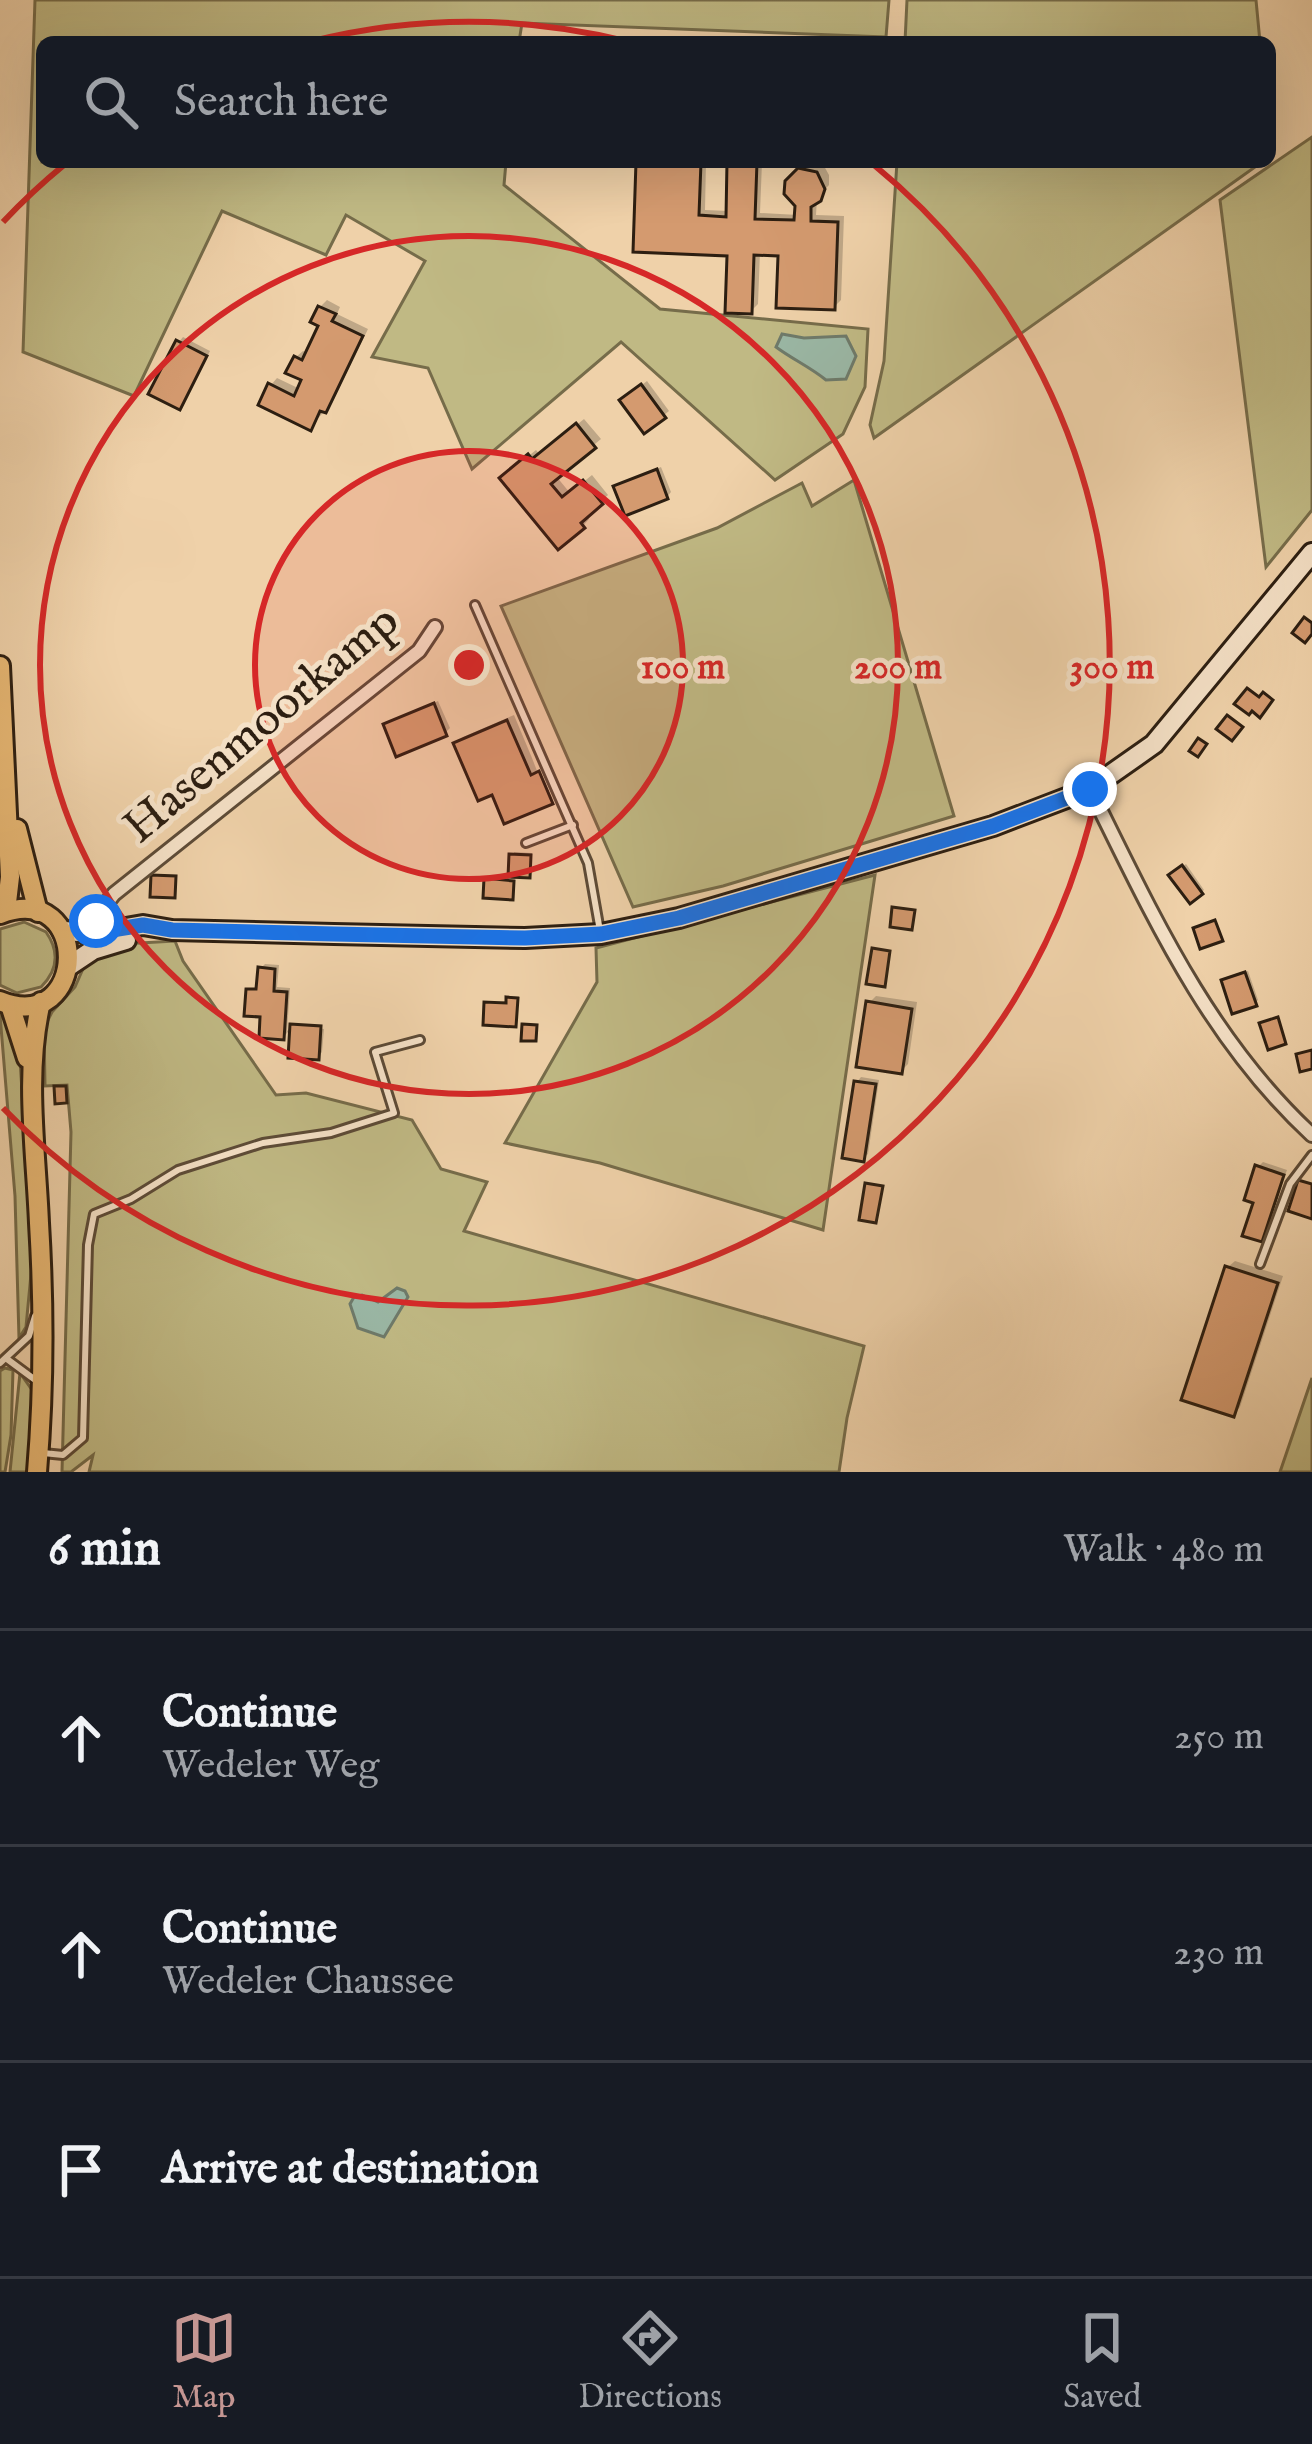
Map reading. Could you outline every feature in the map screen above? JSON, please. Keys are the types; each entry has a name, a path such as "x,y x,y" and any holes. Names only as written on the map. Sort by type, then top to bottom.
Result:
{"main road":[{"path":"62,932 93,933 143,925 172,930 525,938 601,934 679,918 993,826 1090,789 1154,745 1312,553"},
{"path":"0,666 10,877 3,912 38,912"},
{"path":"7,784 38,912 62,932 68,944 69,966 54,994 41,1002 5,1003 32,1074"},
{"path":"69,966 113,941 172,930"},
{"path":"38,1462 42,1295 32,1074 41,1002"}],"street":[{"name":"Hasenmoorkamp","path":"93,933 101,909 114,894 419,651 435,628"},
{"path":"1090,789 1173,957 1236,1054 1312,1135"}],"lane":[{"path":"475,605 589,863 601,934"},
{"path":"526,843 573,825"},
{"path":"38,1462 63,1455 83,1438 88,1246 94,1214 131,1199 178,1170 262,1143 331,1133 394,1113 375,1052 420,1040"},
{"path":"1260,1264 1290,1184 1312,1155"},
{"path":"42,1295 28,1336 3,1361 42,1385"}],"shaded area":[{"path":"35,0 889,0 886,36 522,23 520,36 36,36 36,168 505,168 504,185 660,309 868,329 865,387 843,434 775,480 621,342 472,469 428,368 372,357 425,261 346,215 326,255 222,211 134,396 23,352"},
{"path":"907,0 1256,0 1259,36 905,36"},
{"path":"1312,137 1312,510 1266,567 1220,200 1267,168 1276,168 1276,162"},
{"path":"897,168 1254,168 874,438 870,425 884,361"},
{"path":"782,334 846,336 856,356 846,379 826,380 776,347"},
{"path":"854,480 954,816 723,886 633,907 501,606 717,528 802,483 812,506"},
{"path":"875,875 823,1230 600,1163 505,1143 597,982 596,948"},
{"path":"24,922 46,932 55,961 41,987 17,993 0,985 0,929"},
{"path":"175,941 183,961 276,1095 306,1093 412,1120 441,1169 487,1182 464,1231 864,1346 839,1472 89,1472 93,1455 71,1472 62,1472 71,1132 67,1085 45,1086 44,1028 75,987 86,962 122,944"},
{"path":"0,1015 10,1024 20,1061 33,1253 26,1327 19,1338 15,1196"},
{"path":"397,1288 408,1297 384,1337 358,1328 350,1304 354,1297 378,1302"},
{"path":"13,1370 11,1435 5,1472 0,1472 0,1371"},
{"path":"20,1373 32,1390 28,1472 10,1472"},
{"path":"1312,1378 1312,1472 1280,1472"}],"building":[{"path":"636,168 701,168 699,215 726,217 727,168 757,168 755,219 794,220 795,206 784,194 785,181 798,168 817,172 825,189 821,201 811,207 811,221 838,222 835,310 776,308 778,256 754,255 752,314 725,313 727,256 633,252"},
{"path":"318,306 336,314 332,321 363,336 326,413 320,411 311,431 258,405 268,383 294,396 301,380 285,373 294,356 302,360 318,326 310,322"},
{"path":"176,340 207,356 180,410 148,394"},
{"path":"641,384 666,418 644,434 619,400"},
{"path":"576,423 596,448 551,484 562,497 583,480 603,504 581,523 585,528 558,550 499,478 528,454 532,459"},
{"path":"657,469 668,499 625,516 613,486"},
{"path":"1304,617 1312,623 1312,634 1305,643 1292,633"},
{"path":"1247,688 1273,700 1260,718 1234,704"},
{"path":"434,703 447,736 396,757 383,724"},
{"path":"1227,715 1243,727 1232,741 1216,729"},
{"path":"507,720 531,775 539,771 553,804 504,824 492,795 478,801 453,743"},
{"path":"1198,738 1207,744 1198,757 1189,751"},
{"path":"509,854 531,855 530,878 508,877"},
{"path":"1182,865 1203,894 1190,904 1168,875"},
{"path":"151,875 176,876 175,898 150,897"},
{"path":"484,878 514,881 513,900 483,898"},
{"path":"892,907 915,910 912,930 890,927"},
{"path":"1215,920 1223,941 1200,949 1193,928"},
{"path":"872,948 890,951 885,987 866,984"},
{"path":"258,967 275,969 274,991 287,992 284,1040 259,1038 260,1017 244,1016 246,989 256,989"},
{"path":"1245,972 1257,1006 1232,1014 1221,980"},
{"path":"506,997 518,998 516,1027 483,1025 484,1002 506,1003"},
{"path":"866,1001 912,1009 902,1074 856,1067"},
{"path":"1278,1017 1286,1044 1268,1050 1259,1023"},
{"path":"290,1024 321,1026 319,1060 288,1058"},
{"path":"522,1024 537,1025 536,1041 521,1041"},
{"path":"1312,1050 1312,1069 1300,1072 1296,1054"},
{"path":"854,1081 876,1084 864,1162 842,1158"},
{"path":"54,1086 66,1086 67,1103 55,1104"},
{"path":"1255,1165 1284,1175 1262,1242 1242,1236 1253,1203 1244,1200"},
{"path":"1298,1180 1312,1184 1312,1219 1288,1211"},
{"path":"865,1183 883,1186 876,1223 859,1220"},
{"path":"1225,1266 1278,1283 1234,1417 1181,1400"}],"route":[{"path":"96,921 93,933 143,925 172,930 525,938 601,934 679,918 993,826 1090,789"}]}
